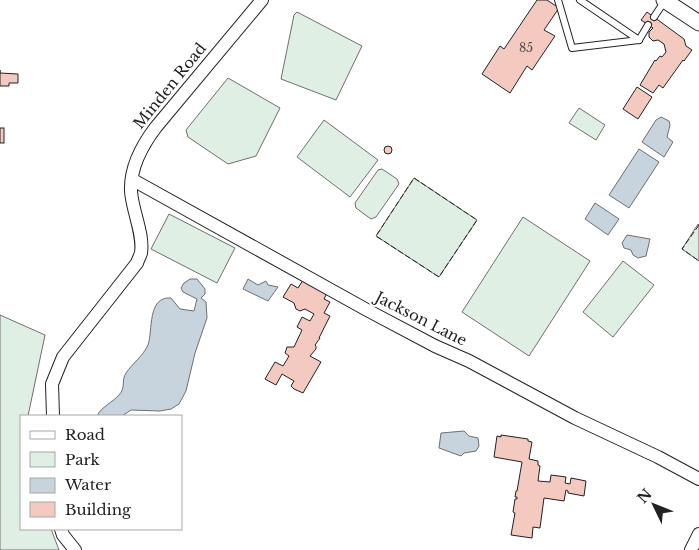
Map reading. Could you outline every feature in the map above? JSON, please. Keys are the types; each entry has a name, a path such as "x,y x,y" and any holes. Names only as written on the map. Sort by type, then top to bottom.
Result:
{"street":[{"name":"Minden Road","path":"53,415 52,384 63,357 137,264 141,253 141,242 131,190 135,165 143,145 156,126 262,0"},
{"path":"665,0 699,22"},
{"name":"Jackson Lane","path":"133,180 375,315 469,361 575,418 658,457 699,480"},
{"path":"60,530 75,550"},
{"path":"691,550 699,534"}],"lane":[{"path":"558,0 572,48 639,40"},
{"path":"580,0 639,40"},
{"path":"654,17 665,0"},
{"path":"639,40 648,25"}],"green space":[{"path":"297,12 362,46 336,100 281,79 294,15"},
{"path":"228,78 280,108 256,156 228,164 188,137 186,130"},
{"path":"579,108 605,125 596,140 569,123"},
{"path":"324,120 378,160 350,197 297,157"},
{"path":"382,169 397,179 399,184 376,217 371,219 356,208 355,203 378,170"},
{"path":"414,178 477,220 439,277 376,236"},
{"path":"169,214 235,248 217,283 151,249"},
{"path":"523,217 590,261 529,356 462,312"},
{"path":"699,225 699,261 682,249"},
{"path":"623,261 654,285 613,337 583,312"},
{"path":"0,315 45,335 28,415 20,415 20,530 51,530 59,550 0,550"}],"water":[{"path":"661,117 669,121 667,137 673,142 664,157 642,142 656,120"},
{"path":"639,149 659,162 629,208 609,195"},
{"path":"595,203 619,219 608,235 585,219"},
{"path":"627,235 650,239 646,256 638,258 633,255 631,250 624,248 622,243"},
{"path":"190,279 197,279 205,289 205,294 201,298 206,302 207,318 195,353 186,391 179,404 171,409 160,411 131,410 124,415 98,415 121,392 126,373 146,349 154,308 158,303 163,299 171,298 180,309 194,311 197,299 183,292 181,288"},
{"path":"248,279 258,285 266,281 268,285 278,287 268,301 243,289"},
{"path":"464,431 469,436 478,438 479,446 476,451 464,453 461,456 439,448 441,433"}],"building":[{"path":"537,0 547,0 559,8 544,30 555,36 532,70 527,66 510,93 482,74 500,46 504,49"},
{"path":"647,12 684,39 686,46 692,50 663,88 659,85 653,93 640,85 655,60 660,56 662,57 666,52 664,44 658,40 653,41 649,37 649,32 653,28 641,20"},
{"path":"0,73 18,74 18,83 0,86"},
{"path":"637,87 652,97 638,119 623,109"},
{"path":"0,128 4,128 4,143 0,143"},
{"path":"388,146 392,150 388,154 384,150"},
{"path":"303,280 327,293 324,299 330,302 324,313 330,316 315,345 316,349 310,356 321,362 303,393 294,389 291,386 294,381 282,374 276,385 265,379 275,362 283,366 289,356 285,353 287,347 294,347 302,330 297,327 302,317 310,321 314,314 305,309 300,311 296,309 294,303 283,297 291,284 298,288"},
{"path":"501,435 528,439 528,441 532,442 529,459 538,461 540,466 538,481 550,482 551,475 566,477 565,483 570,484 571,478 586,481 584,496 568,493 566,490 564,501 544,498 540,528 533,527 532,538 511,535 515,513 513,512 515,499 517,499 515,497 522,462 494,457 497,436 501,437"}],"fence":[{"path":"414,178 477,220 439,277 376,236 414,178"},
{"path":"699,225 682,249 699,261"}]}
